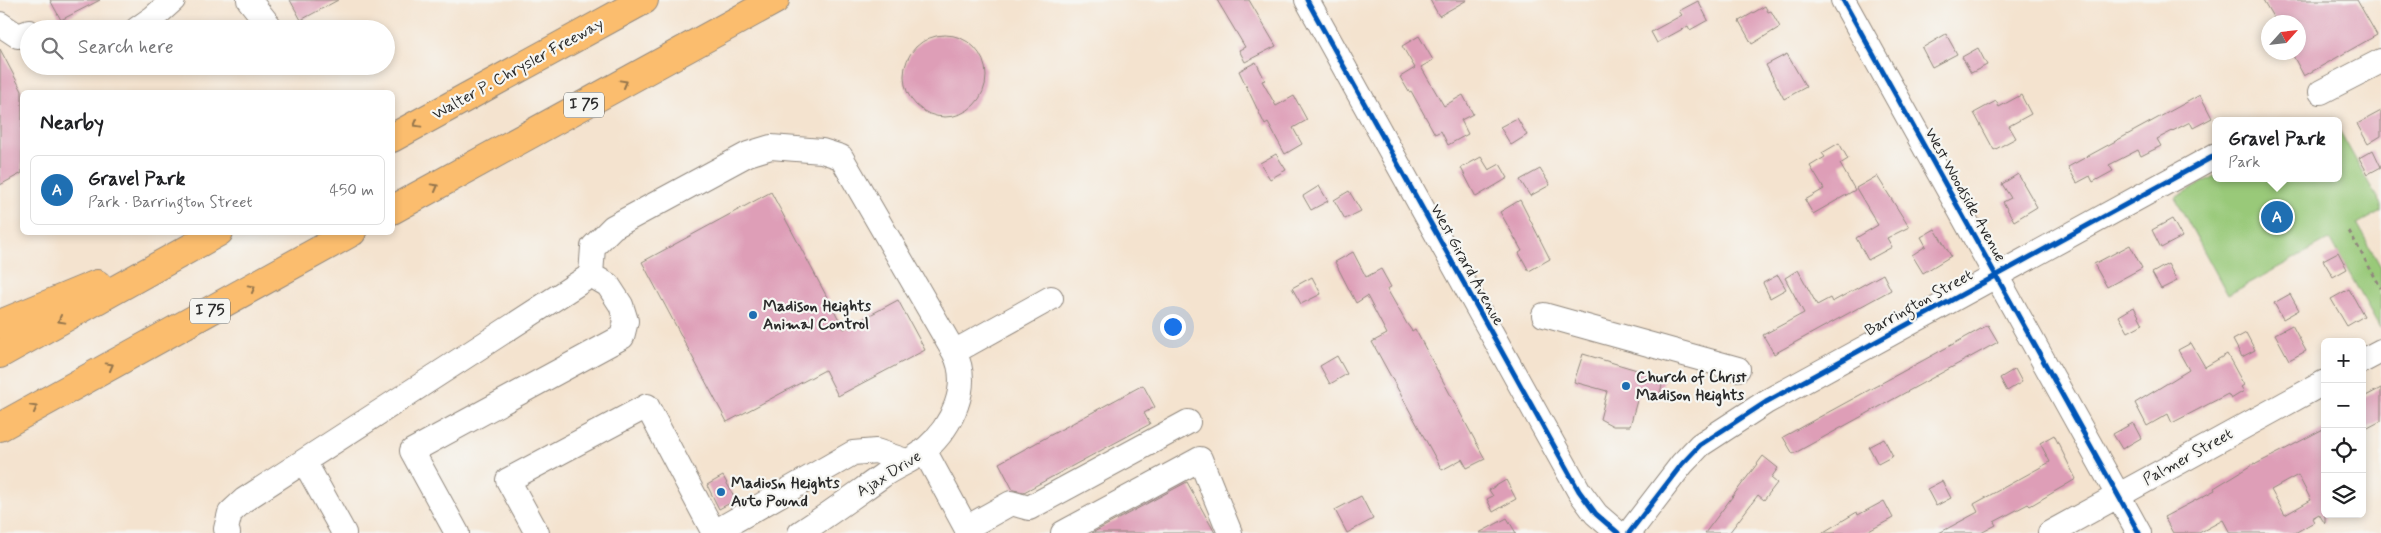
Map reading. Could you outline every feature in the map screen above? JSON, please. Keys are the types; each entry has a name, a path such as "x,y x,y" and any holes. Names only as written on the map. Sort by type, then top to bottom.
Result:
{"highway":[{"name":"Walter P. Chrysler Freeway","path":"395,136 644,0"},
{"name":"I 75","path":"395,208 775,0"},
{"name":"I 75","path":"0,427 347,235"},
{"path":"0,324 69,294 207,239"},
{"path":"0,354 207,239"}],"street":[{"path":"150,20 173,0"},
{"path":"249,0 265,20"},
{"name":"West Girard Avenue","path":"1306,0 1578,491 1596,514 1618,533"},
{"name":"West Woodside Avenue","path":"1843,0 2139,533"},
{"path":"0,24 18,36 20,35"},
{"path":"2321,92 2381,61"},
{"path":"536,533 508,480 647,406 713,533 853,453 876,451 915,456 951,419 962,388 960,362 842,157 822,151 771,147 748,154 612,227 593,247 591,275"},
{"name":"Barrington Street","path":"1629,533 1682,464 1700,445 1766,402 2212,157"},
{"path":"228,533 226,529 230,513 244,500 591,275"},
{"path":"457,533 412,451 622,337 626,321 621,305 608,285 591,275"},
{"path":"954,352 1051,298"},
{"path":"1544,315 1738,368"},
{"path":"2366,359 2381,351"},
{"name":"Palmer Street","path":"2050,533 2323,383"},
{"path":"968,530 1011,504 1029,508 1188,422"},
{"name":"Ajax Drive","path":"800,533 915,456 968,530"},
{"path":"1063,533 1200,459 1230,533"},
{"path":"304,461 344,533"}],"path":[{"path":"2349,231 2381,288"}],"green space":[{"path":"2342,135 2381,205 2381,211 2357,224 2381,267 2380,328 2330,239 2228,295 2175,198 2212,177 2212,182 2342,182"}],"building":[{"path":"50,0 100,0 61,20"},
{"path":"290,0 338,0 301,20"},
{"path":"1217,0 1249,0 1276,46 1245,62 1239,50 1245,47"},
{"path":"1430,0 1467,0 1439,16"},
{"path":"2263,0 2357,0 2377,35 2304,76 2295,60 2306,60 2306,15 2272,15"},
{"path":"1698,1 1708,20 1690,30 1688,26 1657,43 1651,32 1682,15 1679,11"},
{"path":"1765,6 1768,12 1771,11 1780,27 1752,44 1739,21"},
{"path":"1946,34 1957,54 1932,67 1922,48"},
{"path":"945,35 961,38 974,47 983,60 986,76 983,92 974,105 961,114 945,117 929,114 916,105 907,92 904,76 907,60 916,47 929,38"},
{"path":"1419,36 1433,60 1421,67 1444,106 1463,95 1473,114 1461,120 1468,134 1448,145 1441,131 1435,134 1411,91 1409,92 1400,77 1415,68 1402,46"},
{"path":"1978,48 1987,65 1971,73 1962,57"},
{"path":"0,49 21,90 20,174 0,185"},
{"path":"1787,54 1806,87 1784,99 1766,65"},
{"path":"1256,62 1265,80 1262,81 1276,106 1294,96 1307,120 1293,128 1302,144 1285,154 1268,123 1265,125 1239,71"},
{"path":"2021,95 2031,114 2009,126 2016,138 1994,150 1974,113 1996,101 1999,107"},
{"path":"2200,95 2212,118 2193,128 2190,122 2157,139 2161,146 2141,156 2138,150 2109,165 2113,171 2093,182 2090,176 2077,183 2068,167"},
{"path":"2381,111 2381,136 2368,144 2357,124"},
{"path":"1517,118 1527,135 1511,145 1500,127"},
{"path":"1839,143 1848,159 1840,164 1855,190 1813,214 1805,200 1824,189 1810,166 1825,157 1822,153"},
{"path":"2373,150 2381,167 2368,174 2359,158"},
{"path":"1276,154 1286,170 1270,179 1260,163"},
{"path":"1481,157 1489,170 1500,164 1508,178 1476,197 1461,168"},
{"path":"1540,169 1550,185 1530,196 1520,180"},
{"path":"2018,174 2037,207 2014,221 2003,202 2011,198 2002,184"},
{"path":"1877,176 1909,227 1887,238 1892,247 1868,260 1856,238 1878,225 1856,188"},
{"path":"1319,186 1328,201 1311,210 1303,196"},
{"path":"1349,191 1361,211 1345,219 1334,200"},
{"name":"Madison Heights Animal Control","path":"771,192 844,329 898,300 925,350 838,396 825,370 727,422 642,262"},
{"path":"1520,200 1550,259 1529,271 1519,253 1522,251 1500,212"},
{"path":"2172,219 2182,237 2161,248 2152,230"},
{"path":"1935,229 1951,256 1923,273 1912,255 1926,246 1921,237"},
{"path":"2130,245 2142,268 2107,287 2094,264"},
{"path":"1353,252 1366,277 1381,269 1391,287 1387,289 1407,324 1412,331 1415,329 1485,459 1467,468 1462,459 1442,470 1372,342 1387,334 1367,296 1356,303 1335,262"},
{"path":"2338,252 2347,269 2333,277 2323,260"},
{"path":"2168,264 2177,281 2161,289 2152,273"},
{"path":"1798,270 1817,305 1830,298 1832,302 1883,274 1891,290 1774,354 1763,335 1804,313 1785,278"},
{"path":"1778,275 1786,289 1770,298 1763,283"},
{"path":"1312,277 1321,294 1301,304 1292,288"},
{"path":"2349,289 2364,316 2347,326 2331,299"},
{"path":"2290,294 2299,310 2283,319 2274,303"},
{"path":"2134,307 2143,324 2128,332 2119,316"},
{"path":"1988,325 1998,342 1793,454 1783,437"},
{"path":"2292,325 2306,351 2289,360 2275,334"},
{"path":"2246,333 2255,350 2242,357 2233,340"},
{"path":"2191,343 2205,367 2227,354 2244,385 2241,387 2244,391 2231,399 2228,394 2172,423 2168,414 2147,426 2135,403 2189,370 2178,350"},
{"name":"Church of Christ Madison Heights","path":"1583,354 1664,378 1658,400 1639,393 1630,426 1613,426 1600,419 1607,391 1574,382"},
{"path":"1337,356 1347,374 1330,384 1320,366"},
{"path":"2015,369 2022,382 2007,391 2000,378"},
{"path":"1143,385 1155,407 1144,413 1150,424 1024,492 1013,490 999,463"},
{"path":"2381,388 2381,421 2366,429 2366,428 2366,396"},
{"path":"2133,423 2141,438 2122,449 2113,434"},
{"path":"2321,430 2321,517 2319,514 2312,518 2314,522 2295,533 2230,533 2223,520 2199,533 2173,533 2164,517 2215,490 2214,488","holes":["2298,475 2311,500 2285,515 2271,490"]},
{"path":"2054,435 2076,479 2030,506 2028,504 1994,522 1996,525 1981,533 1939,533 1978,512 1974,504 2050,462 2040,443"},
{"path":"1884,439 1893,456 1878,464 1869,447"},
{"path":"1763,456 1778,468 1771,478 1777,483 1764,500 1758,495 1729,533 1705,533"},
{"name":"Madiosn Heights Auto Pound","path":"723,476 736,500 719,509 707,485"},
{"path":"1506,480 1516,499 1493,512 1487,499 1493,496 1489,490"},
{"path":"1942,481 1951,498 1936,506 1927,489"},
{"path":"1187,482 1215,533 1092,533"},
{"path":"1361,496 1373,519 1347,533 1335,510"},
{"path":"1884,501 1893,518 1865,533 1822,533 1857,512 1858,515"},
{"path":"1507,518 1516,533 1479,533"}],"cycle path":[{"path":"1307,0 1579,491 1596,514 1618,533"},
{"path":"1843,0 2139,533"},
{"path":"1629,533 1682,464 1700,445 1766,402 2212,157"}],"place":[{"name":"Gravel Park","path":"2277,217"},
{"name":"Madison Heights Animal Control","path":"753,315"},
{"name":"Church of Christ Madison Heights","path":"1626,386"},
{"name":"Madiosn Heights Auto Pound","path":"721,492"}]}
